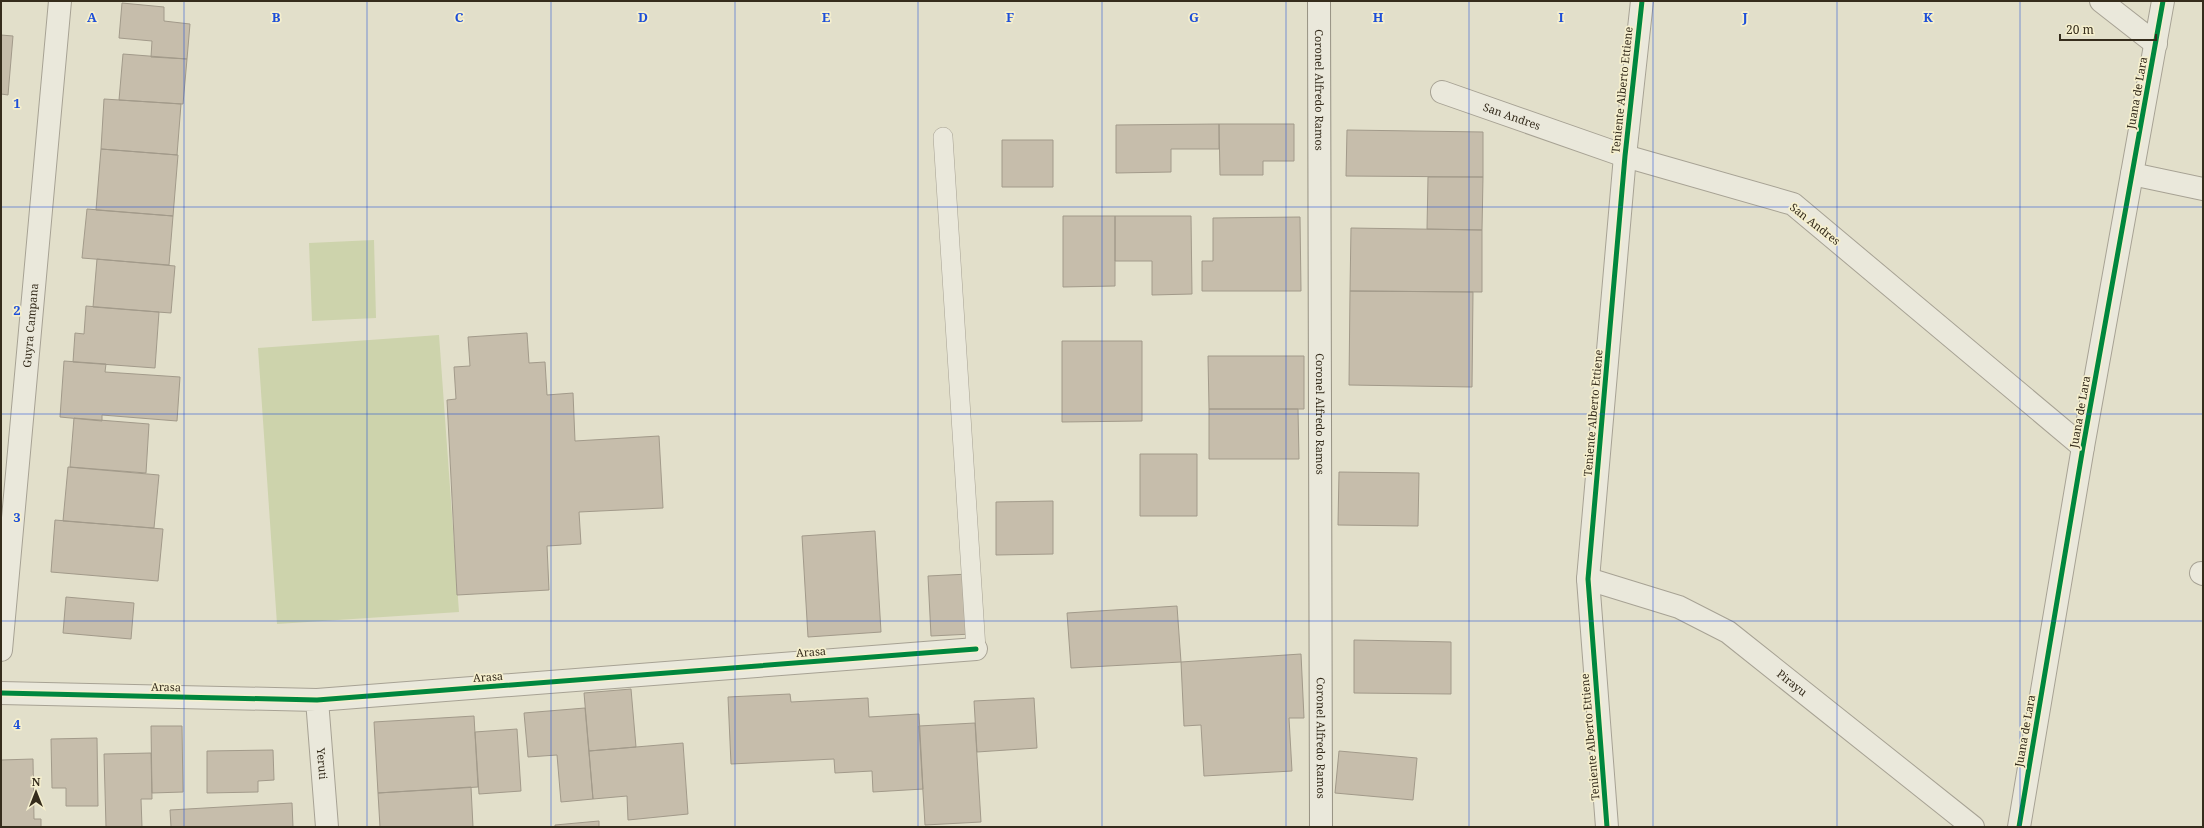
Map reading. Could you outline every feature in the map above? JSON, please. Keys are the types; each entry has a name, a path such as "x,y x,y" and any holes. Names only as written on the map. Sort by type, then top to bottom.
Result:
{"street":[{"name":"Guyra Campana","path":"1,650 60,1"},
{"name":"Coronel Alfredo Ramos","path":"1319,1 1321,827"},
{"name":"Teniente Alberto Ettiene","path":"1607,827 1588,579 1625,156 1642,1"},
{"path":"2101,1 2156,44"},
{"name":"Juana de Lara","path":"2019,827 2083,447 2163,1"},
{"name":"San Andres","path":"1442,92 1625,156 1793,204 2083,447"},
{"path":"2132,174 2203,189"},
{"name":"Pirayu","path":"1588,579 1679,607 1728,632 1973,827"},
{"name":"Arasa","path":"1,693 317,700 976,650"},
{"name":"Yeruti","path":"317,700 327,827"}],"lane":[{"path":"942,137 976,650"}],"green space":[{"path":"374,240 376,318 312,321 309,243"},
{"path":"439,335 459,612 277,624 258,348"}],"building":[{"path":"122,3 164,7 164,21 190,24 187,59 151,57 152,41 119,38"},
{"path":"1,35 13,36 8,95 1,94"},
{"path":"123,54 187,59 183,104 119,100"},
{"path":"104,99 181,104 177,155 101,149"},
{"path":"1219,124 1294,124 1294,161 1263,161 1263,175 1220,175"},
{"path":"1219,124 1219,149 1171,149 1171,172 1116,173 1116,125"},
{"path":"1347,130 1483,132 1483,177 1346,176"},
{"path":"1002,140 1053,140 1053,187 1002,187"},
{"path":"101,149 178,155 173,216 96,210"},
{"path":"1428,177 1483,177 1482,230 1427,229"},
{"path":"87,209 173,216 169,265 82,258"},
{"path":"1063,216 1115,216 1115,286 1063,287"},
{"path":"1115,216 1191,216 1192,294 1152,295 1152,261 1115,261"},
{"path":"1300,217 1301,291 1202,291 1202,261 1213,261 1213,218"},
{"path":"1351,228 1482,230 1482,292 1350,291"},
{"path":"97,259 175,266 171,313 93,307"},
{"path":"1350,291 1473,292 1472,387 1349,385"},
{"path":"86,306 159,312 155,368 73,362 75,333 84,334"},
{"path":"527,333 529,363 545,362 547,395 573,393 575,441 659,436 663,508 579,512 581,544 547,546 549,590 457,595 447,400 456,399 454,367 470,366 468,337"},
{"path":"1062,341 1142,341 1142,421 1062,422"},
{"path":"1208,356 1304,356 1304,409 1209,409"},
{"path":"64,361 106,364 105,372 180,377 177,421 102,415 102,421 60,417"},
{"path":"1209,409 1298,409 1299,459 1209,459"},
{"path":"74,418 149,424 146,473 70,467"},
{"path":"1140,454 1197,454 1197,516 1140,516"},
{"path":"68,467 159,475 154,528 63,521"},
{"path":"1339,472 1419,473 1418,526 1338,525"},
{"path":"1053,501 1053,554 996,555 996,502"},
{"path":"55,520 163,529 158,581 51,572"},
{"path":"875,531 881,632 808,637 802,536"},
{"path":"969,574 972,634 931,636 928,576"},
{"path":"66,597 134,603 131,639 63,633"},
{"path":"1177,606 1181,662 1071,668 1067,613"},
{"path":"1354,640 1451,642 1451,694 1354,693"},
{"path":"1301,654 1304,718 1289,718 1292,771 1204,776 1201,725 1184,726 1181,662"},
{"path":"631,689 636,747 589,751 584,693"},
{"path":"790,694 791,702 868,698 869,717 919,714 923,789 873,792 872,771 835,773 834,759 731,764 728,697"},
{"path":"1034,698 1037,748 977,752 974,701"},
{"path":"585,708 593,799 561,802 557,755 528,757 524,713"},
{"path":"474,716 478,787 378,793 374,722"},
{"path":"975,723 981,822 925,825 919,726"},
{"path":"151,726 182,726 183,792 152,793"},
{"path":"517,729 521,791 479,794 475,732"},
{"path":"97,738 98,806 66,806 66,788 52,788 51,739"},
{"path":"683,743 688,814 628,820 627,796 593,799 589,751"},
{"path":"273,750 274,780 258,781 258,792 207,793 207,751"},
{"path":"1339,751 1417,758 1413,800 1335,793"},
{"path":"151,753 152,799 141,799 142,827 106,827 104,754"},
{"path":"33,759 34,819 41,819 41,827 1,827 1,760"},
{"path":"471,787 473,827 380,827 378,793"},
{"path":"292,803 293,827 171,827 170,810"},
{"path":"599,821 599,827 555,827 555,825"}],"cycle path":[{"path":"1607,827 1588,579 1625,156 1642,1"},
{"path":"2019,827 2083,447 2163,1"},
{"path":"1,693 317,700 976,649"}]}
